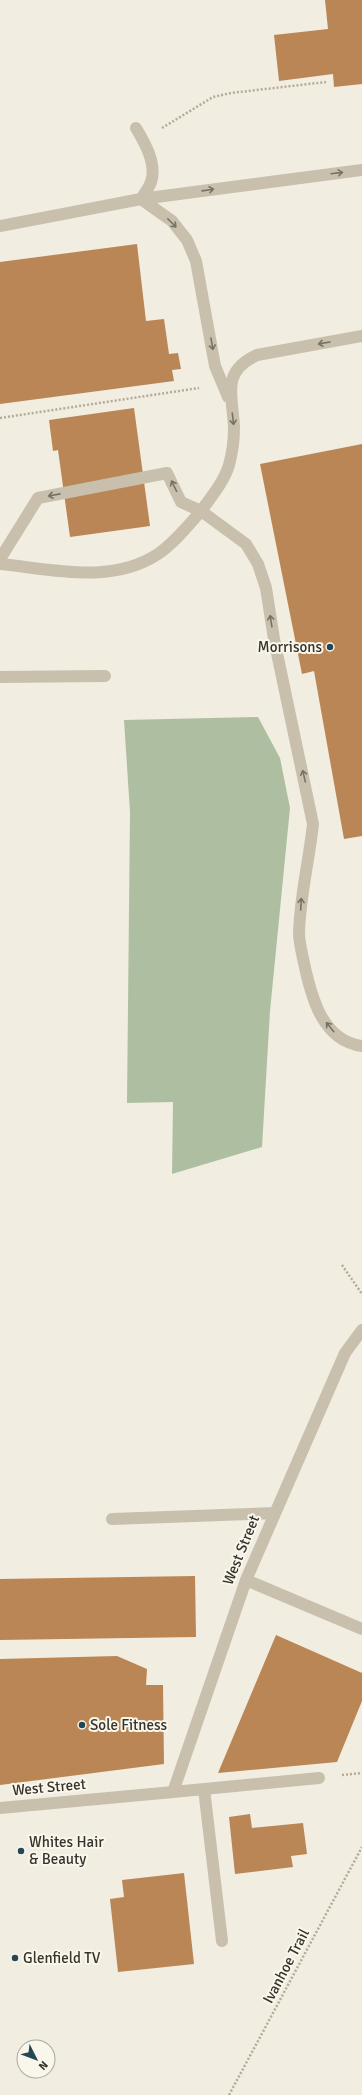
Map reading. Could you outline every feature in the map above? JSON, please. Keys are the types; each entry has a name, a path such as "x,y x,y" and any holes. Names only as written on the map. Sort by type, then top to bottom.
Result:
{"street":[{"path":"136,128 150,156 152,168 151,181 142,199"},
{"path":"0,226 142,199 362,170"},
{"path":"142,199 172,221 187,240 196,261 215,366 231,403"},
{"path":"0,564 83,573 117,572 141,564 158,554 179,536 201,511 221,483 229,465 234,429 229,386 235,373 244,361 257,355 362,336"},
{"path":"0,559 38,498 167,473 181,502 201,511 246,544 258,564 266,588 274,639 313,824 310,851 301,894 299,935 309,984 320,1015 339,1039 362,1046"},
{"path":"0,678 105,676"},
{"name":"West Street","path":"172,1792 246,1580 273,1513 344,1352 362,1330"},
{"path":"112,1519 273,1513"},
{"path":"246,1580 362,1629"},
{"name":"West Street","path":"0,1808 319,1778"},
{"path":"204,1789 222,1941"}],"path":[{"path":"143,140 213,97 231,93 326,82"},
{"path":"0,418 223,384"},
{"path":"342,1264 362,1294"},
{"path":"336,1776 362,1773"},
{"name":"Ivanhoe Trail","path":"229,2095 362,1847"}],"green space":[{"path":"258,717 280,758 290,808 270,1011 262,1147 172,1174 173,1102 127,1103 130,812 124,720"}],"building":[{"path":"325,0 362,0 362,84 334,87 333,74 279,81 274,35 328,29"},
{"path":"137,244 146,321 164,319 169,354 178,353 181,369 172,370 174,381 0,404 0,262"},
{"path":"134,408 150,526 70,537 58,450 53,451 49,420"},
{"name":"Morrisons","path":"362,444 362,836 344,839 314,671 302,674 260,464"},
{"path":"195,1576 196,1637 0,1640 0,1579"},
{"path":"276,1635 362,1673 362,1701 337,1762 218,1773"},
{"name":"Sole Fitness","path":"117,1656 147,1669 146,1685 163,1685 164,1764 0,1785 0,1659"},
{"path":"250,1814 252,1828 303,1823 307,1854 291,1856 293,1867 235,1874 229,1817"},
{"path":"184,1873 194,1964 118,1972 110,1899 124,1897 122,1880"}],"place":[{"name":"Morrisons","path":"330,647"},
{"name":"Sole Fitness","path":"82,1725"},
{"name":"Whites Hair & Beauty","path":"21,1851"},
{"name":"Glenfield TV","path":"15,1958"}]}
